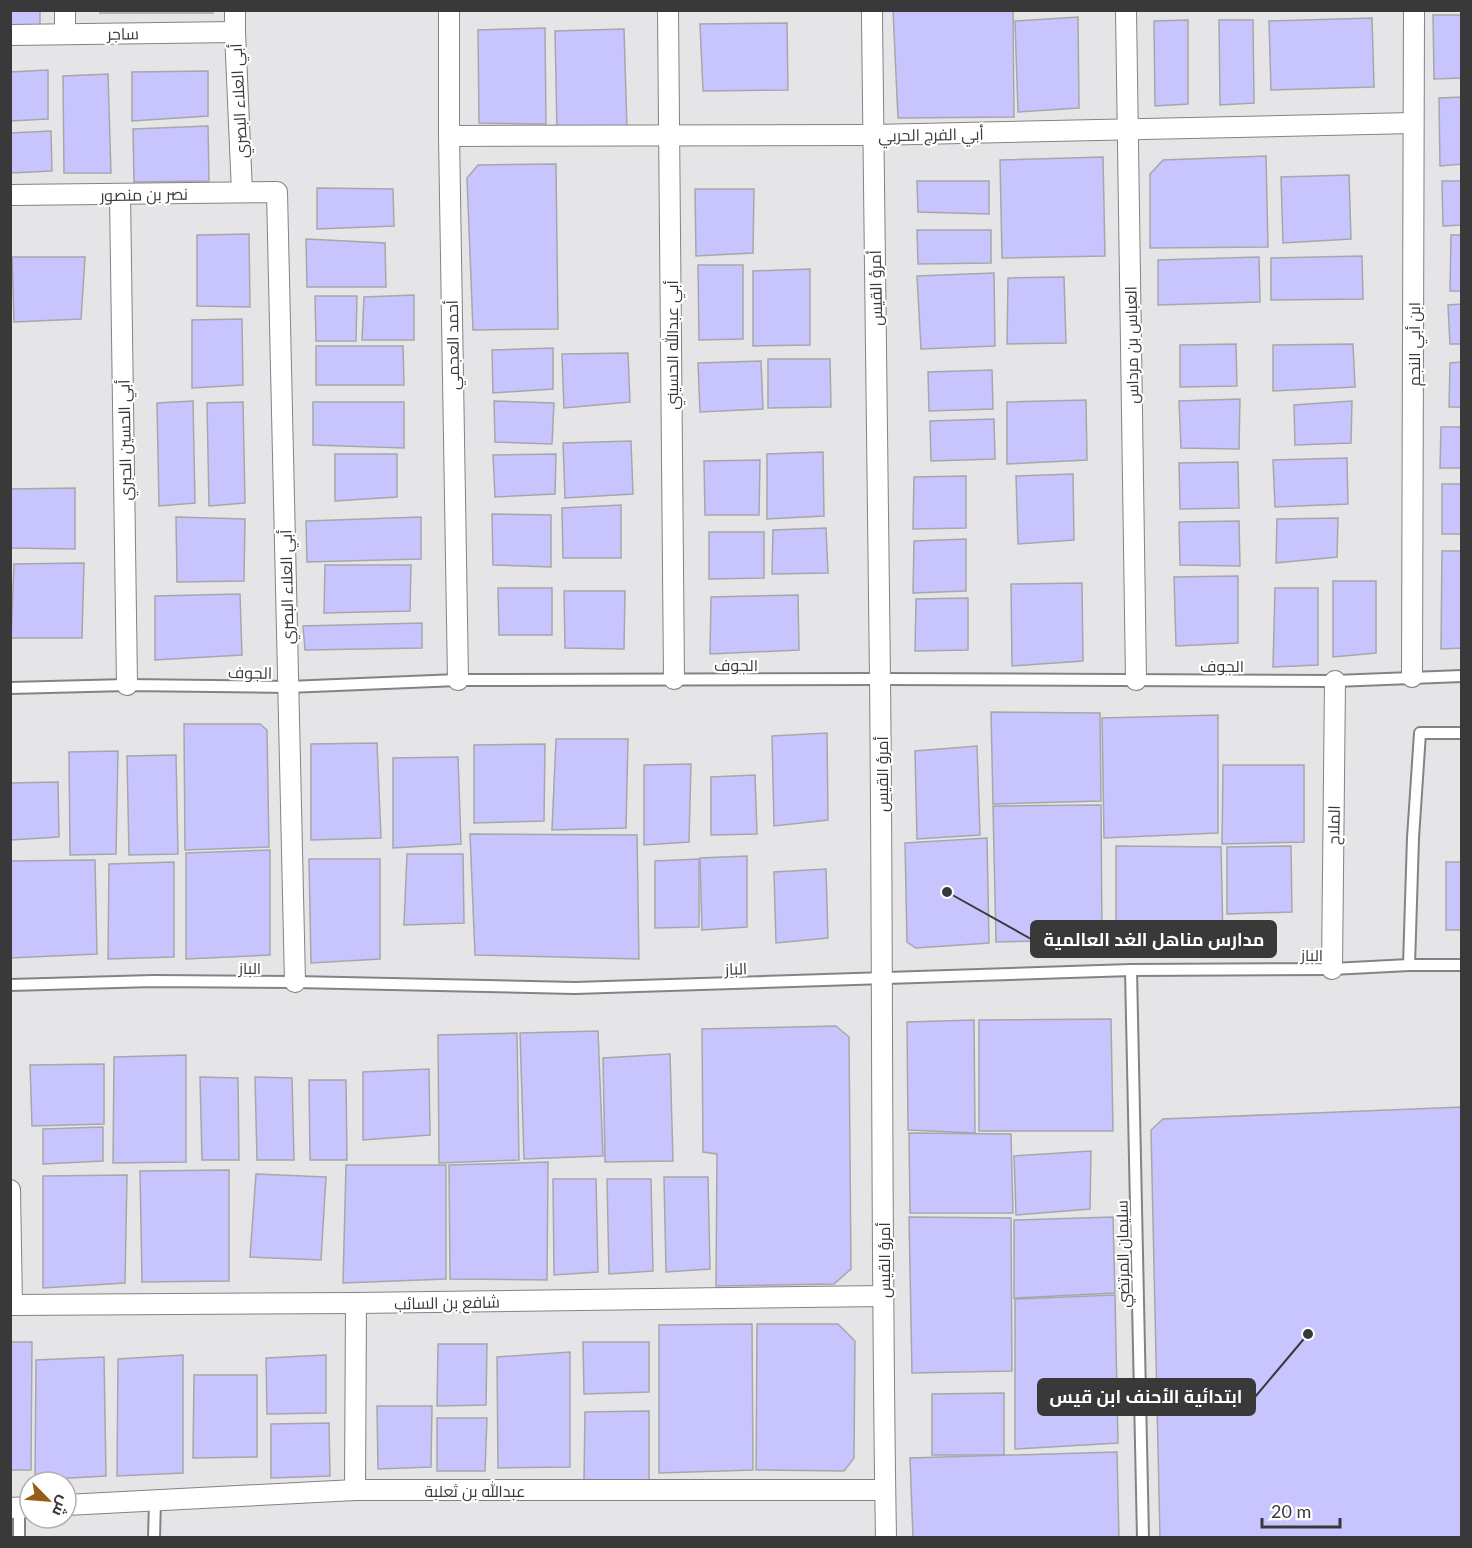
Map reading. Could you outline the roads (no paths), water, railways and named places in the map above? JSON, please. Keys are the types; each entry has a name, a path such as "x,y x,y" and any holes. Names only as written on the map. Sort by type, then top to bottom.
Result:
{"street":[{"path":"65,10 65,34"},
{"name":"أبي العلاء البصري","path":"235,10 242,192"},
{"name":"أحمد العجمي","path":"449,10 448,136 458,680"},
{"name":"أبي عبدالله الحسيني","path":"668,10 674,679"},
{"name":"أمرؤ القيس","path":"872,10 880,679 886,1538"},
{"name":"العباس بن مرداس","path":"1126,10 1136,680"},
{"name":"ابن أبي النجم","path":"1412,677 1414,10"},
{"name":"ساجر","path":"10,36 235,32"},
{"name":"أبي الفرج الحربي","path":"448,136 873,135 1413,123"},
{"name":"أبي العلاء البصري","path":"278,192 295,982"},
{"name":"نصر بن منصور","path":"10,195 278,192"},
{"name":"أبي الحسين الحبري","path":"120,194 127,685"},
{"name":"الملاح","path":"1332,969 1335,681"},
{"path":"10,1190 11,1305"},
{"name":"شافع بن السائب","path":"11,1305 883,1296"},
{"path":"355,1490 356,1303"},
{"name":"عبدالله بن ثعلبة","path":"78,1504 355,1490 885,1490"}],"lane":[{"name":"الجوف","path":"10,688 127,685 288,687 458,680 1335,681 1461,676"},
{"path":"1409,964 1413,838 1420,733 1461,733"},
{"name":"الباز","path":"10,985 153,981 575,988 1131,970 1332,969 1409,964 1461,965"},
{"name":"سليمان المرتضي","path":"1131,970 1143,1538"},
{"path":"154,1538 155,1500"}],"place":[{"name":"مدارس مناهل الغد العالمية","path":"947,892"},
{"name":"ابتدائية الأحنف ابن قيس","path":"1308,1334"}]}
